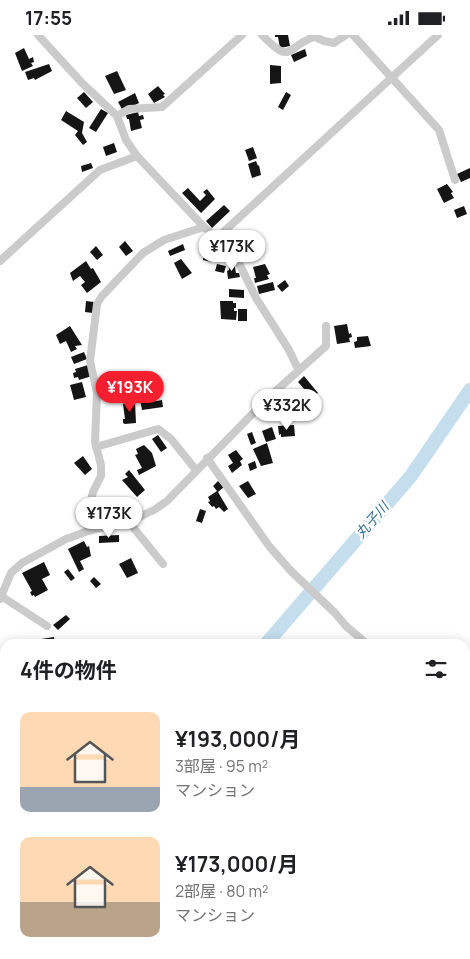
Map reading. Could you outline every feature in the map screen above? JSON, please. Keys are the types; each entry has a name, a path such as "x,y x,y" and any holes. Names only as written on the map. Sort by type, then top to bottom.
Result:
{"street":[{"path":"38,35 82,83 117,116 126,140 136,156 204,227 218,237 239,263 256,297 289,350 298,369"},
{"path":"117,116 129,109 162,107 242,35"},
{"path":"262,35 276,50 284,52 295,49 315,37 334,43 346,35"},
{"path":"353,35 439,130 455,180"},
{"path":"218,237 438,35"},
{"path":"0,261 100,170 136,156"},
{"path":"88,531 90,504 93,492 101,476 96,447 97,393 90,361 97,304 102,296 143,253 164,240 204,227"},
{"path":"47,626 1,597 11,573 22,563 66,539 88,531 128,521 154,510 167,501 207,458 298,369 326,347 326,326"},
{"path":"96,447 158,429 171,439 196,470"},
{"path":"207,458 269,546 290,570 361,639"},
{"path":"128,521 163,564"}],"building":[{"path":"275,35 288,35 290,46 280,48 278,37 275,37"},
{"path":"24,48 29,59 33,57 34,62 31,63 33,66 22,71 15,53"},
{"path":"305,49 307,56 294,62 291,55"},
{"path":"49,64 52,71 35,80 34,78 28,80 25,72"},
{"path":"270,65 281,66 281,83 270,84"},
{"path":"117,71 126,90 114,94 105,76"},
{"path":"158,86 165,94 163,95 165,97 154,103 148,94"},
{"path":"84,92 93,102 86,108 77,98"},
{"path":"286,92 291,95 283,110 278,107"},
{"path":"135,93 139,103 123,111 118,102"},
{"path":"101,109 108,113 96,132 89,128"},
{"path":"66,111 84,122 82,133 87,142 83,145 75,135 78,131 61,120"},
{"path":"138,112 139,116 143,115 144,119 140,120 142,128 131,131 129,119 127,119 126,115"},
{"path":"114,143 117,152 106,156 103,147"},
{"path":"253,147 257,158 249,161 245,150"},
{"path":"256,161 261,175 252,178 248,164"},
{"path":"91,163 93,168 82,172 81,166"},
{"path":"470,168 470,178 461,182 457,174"},
{"path":"447,184 453,192 451,193 454,198 444,203 437,189"},
{"path":"188,188 200,201 206,195 203,192 207,189 215,199 201,213 182,193"},
{"path":"224,205 230,211 212,228 206,221"},
{"path":"464,206 467,214 457,218 454,210"},
{"path":"125,241 133,251 126,256 119,247"},
{"path":"206,241 216,243 212,262 203,260"},
{"path":"183,244 185,250 170,256 168,251"},
{"path":"96,246 103,255 97,260 90,252"},
{"path":"181,259 192,273 182,279 174,263"},
{"path":"86,261 91,269 93,268 101,282 87,293 81,285 85,282 80,276 73,281 70,273"},
{"path":"234,262 236,273 239,273 240,277 228,279 229,263"},
{"path":"217,264 226,266 224,273 215,271"},
{"path":"265,264 270,274 267,275 269,279 255,283 254,278 256,278 253,267"},
{"path":"285,280 289,286 282,292 277,286"},
{"path":"273,282 275,290 259,294 257,286"},
{"path":"229,289 244,290 244,298 229,297"},
{"path":"86,301 94,302 93,313 85,312"},
{"path":"220,301 233,301 233,303 236,303 234,311 237,311 236,320 221,319"},
{"path":"238,309 247,309 247,321 238,321"},
{"path":"347,324 349,334 351,333 352,337 349,338 350,342 337,344 334,326"},
{"path":"70,326 82,345 75,346 77,349 71,352 66,341 60,344 56,335"},
{"path":"368,336 371,346 355,348 354,342 357,341 357,337"},
{"path":"84,352 87,359 74,364 71,357"},
{"path":"88,365 92,376 79,380 78,377 74,378 73,373 76,372 75,369"},
{"path":"304,376 318,393 312,398 298,382"},
{"path":"82,382 86,397 74,400 70,385"},
{"path":"150,398 151,402 162,400 163,407 142,410 140,399"},
{"path":"288,400 289,419 278,420 276,401"},
{"path":"135,402 136,423 123,423 123,419 125,419 123,404"},
{"path":"305,410 305,417 297,418 297,411"},
{"path":"294,425 295,436 281,437 281,434 279,435 278,426"},
{"path":"272,427 276,439 266,442 262,431"},
{"path":"252,432 256,443 251,445 247,434"},
{"path":"158,435 167,448 161,452 152,439"},
{"path":"267,443 273,463 261,466 253,449"},
{"path":"144,445 152,453 156,466 139,475 137,470 142,468 135,455 138,454 136,449"},
{"path":"236,450 243,459 240,461 242,465 232,473 228,466 233,463 228,455"},
{"path":"83,456 92,469 85,475 74,463"},
{"path":"255,461 257,468 250,471 248,464"},
{"path":"129,470 145,490 137,497 122,480 128,477 125,474"},
{"path":"218,481 224,487 218,492 228,509 224,512 219,507 216,509 214,506 212,507 208,502 210,501 208,497 217,491 213,486"},
{"path":"248,481 256,494 248,498 239,486"},
{"path":"106,506 109,520 92,523 92,508"},
{"path":"200,509 206,511 202,523 196,521"},
{"path":"119,535 119,542 99,543 99,536"},
{"path":"84,541 87,547 89,546 91,556 80,561 84,569 79,572 68,549"},
{"path":"131,558 138,573 127,578 119,564"},
{"path":"44,562 50,575 42,579 48,590 35,597 34,595 32,596 30,592 32,591 22,573"},
{"path":"68,569 75,578 71,581 64,572"},
{"path":"94,577 101,584 96,588 90,581"},
{"path":"66,615 70,619 58,630 53,625"}],"waterway":[{"name":"丸子川","path":"270,639 411,476 470,390"}]}
